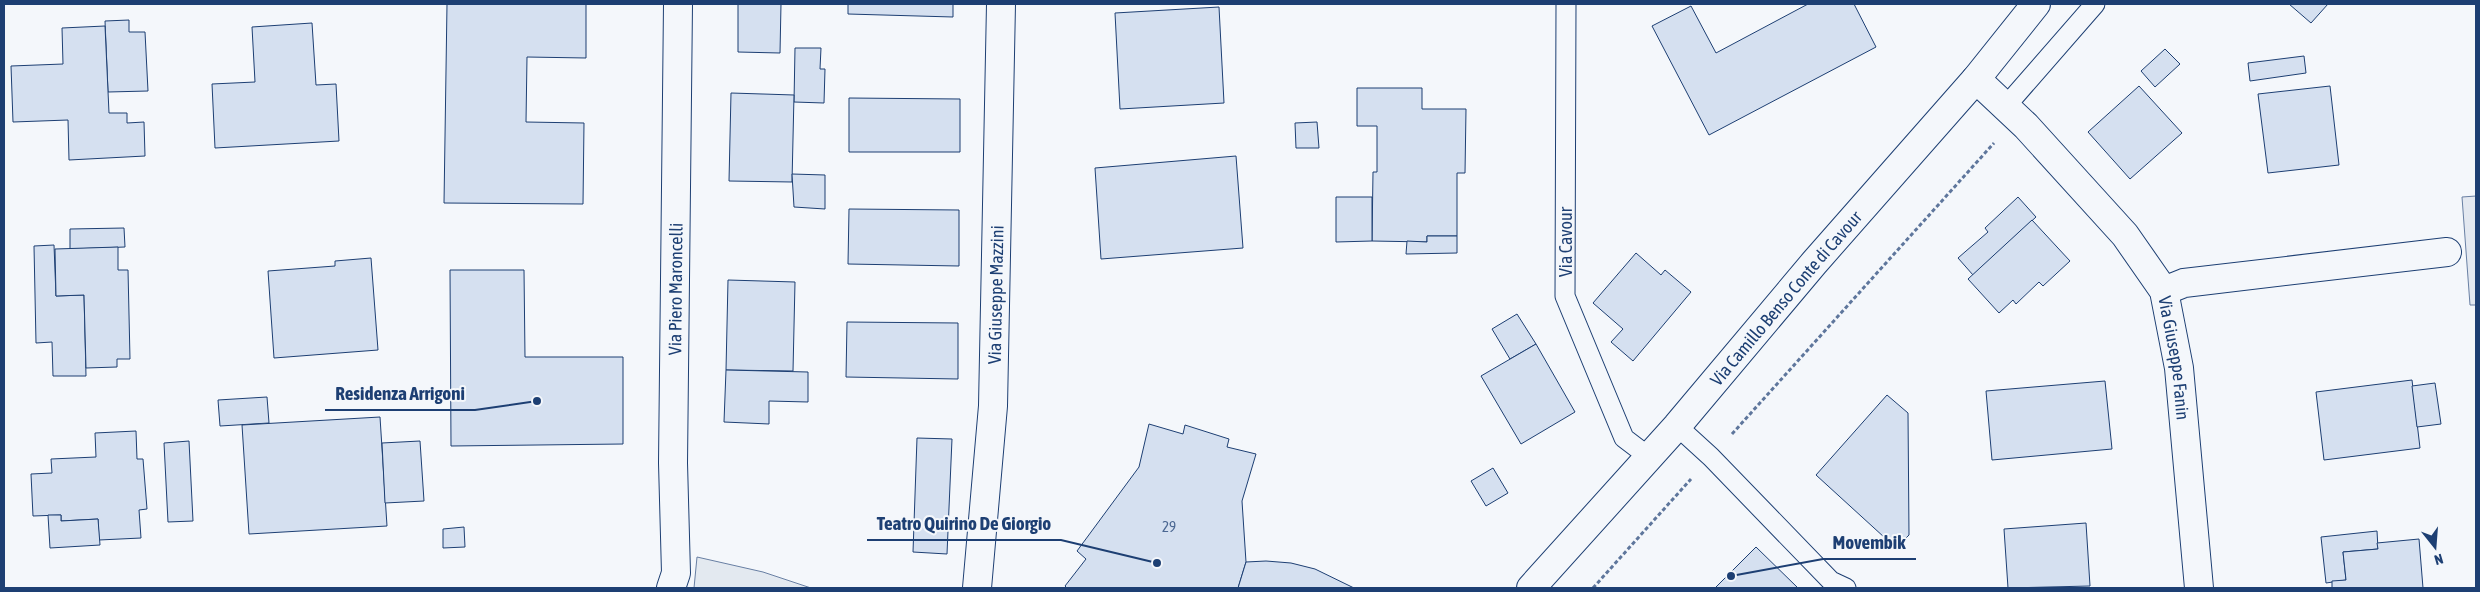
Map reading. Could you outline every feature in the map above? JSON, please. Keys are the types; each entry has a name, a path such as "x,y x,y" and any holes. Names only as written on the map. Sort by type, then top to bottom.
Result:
{"street":[{"name":"Via Piero Maroncelli","path":"674,581 673,463 678,4"},
{"name":"Via Giuseppe Mazzini","path":"978,588 993,406 1001,4"},
{"name":"Via Camillo Benso Conte di Cavour","path":"1531,588 1677,426 1814,263 1976,79 2036,4"},
{"name":"Via Giuseppe Fanin","path":"1976,79 2011,112 2125,235 2164,290 2179,368 2199,588"},
{"path":"2164,290 2184,283 2447,252"}],"lane":[{"name":"Via Cavour","path":"1575,4 1565,296 1624,438 1649,457"},
{"path":"2011,112 2094,4"},
{"path":"1677,426 1711,458 1831,581 1846,588"}],"path":[{"path":"1593,588 1711,458 2011,112"}],"shaded area":[{"path":"2476,196 2476,305 2470,305 2462,197"},
{"path":"697,557 763,572 811,588 694,588"}],"building":[{"path":"447,4 586,4 586,58 527,57 526,122 584,123 583,204 444,203"},
{"path":"738,4 781,4 780,53 738,52"},
{"path":"848,4 953,4 953,17 848,14"},
{"path":"1808,4 1854,4 1876,47 1709,135 1652,26 1691,6 1716,53"},
{"path":"2289,4 2328,4 2311,23"},
{"path":"1219,7 1224,103 1120,109 1115,13"},
{"path":"129,20 129,32 145,32 148,91 108,92 105,21"},
{"path":"312,23 316,85 336,84 339,141 215,148 212,84 255,82 252,27"},
{"path":"105,26 109,113 127,113 127,123 144,122 145,156 69,160 68,120 13,122 11,66 63,64 62,28"},
{"path":"795,48 821,48 820,69 825,69 824,103 794,102"},
{"path":"2165,49 2180,64 2155,87 2141,71"},
{"path":"2304,56 2306,73 2250,81 2248,63"},
{"path":"2139,86 2182,133 2130,179 2088,132"},
{"path":"2330,86 2339,165 2268,173 2258,94"},
{"path":"1357,88 1422,88 1422,109 1466,109 1465,173 1457,173 1457,236 1427,236 1427,242 1372,241 1373,172 1377,172 1377,126 1357,126"},
{"path":"731,93 794,95 792,182 729,181"},
{"path":"849,98 960,99 960,152 849,152"},
{"path":"1317,122 1319,148 1296,148 1295,123"},
{"path":"1236,156 1243,248 1101,259 1095,168"},
{"path":"792,174 825,175 825,209 794,207"},
{"path":"1336,197 1372,197 1372,241 1336,242"},
{"path":"2018,197 2036,217 1973,275 1958,258 1988,232 1985,228"},
{"path":"849,209 959,210 959,266 848,264"},
{"path":"2032,220 2070,261 2043,286 2039,282 2016,304 2013,300 1999,313 1968,279"},
{"path":"124,228 125,247 70,249 70,229"},
{"path":"1427,236 1457,236 1457,253 1406,254 1407,241 1427,242"},
{"path":"54,245 56,296 84,295 86,376 53,376 52,342 36,343 34,246"},
{"path":"118,247 118,270 128,270 130,359 117,359 117,367 86,368 84,295 56,296 55,249"},
{"path":"1636,253 1661,275 1665,270 1691,292 1633,361 1611,342 1623,329 1593,303"},
{"path":"371,258 378,350 274,358 268,271 335,266 335,261"},
{"path":"450,270 524,270 525,357 623,357 623,444 451,446"},
{"path":"728,280 795,282 793,371 726,370"},
{"path":"1517,314 1536,344 1510,359 1492,329"},
{"path":"847,322 958,323 958,379 846,377"},
{"path":"1536,344 1575,412 1521,444 1481,376"},
{"path":"726,370 808,372 808,402 769,401 769,424 724,422"},
{"path":"2412,380 2420,448 2324,460 2316,392"},
{"path":"2105,381 2112,449 1992,460 1986,391"},
{"path":"2435,383 2441,424 2417,427 2412,386"},
{"path":"1887,395 1908,413 1909,535 1896,548 1816,475"},
{"path":"267,397 269,423 220,426 218,400"},
{"path":"380,417 387,526 249,534 242,425"},
{"path":"1149,424 1183,434 1185,425 1229,439 1227,447 1256,454 1242,501 1246,562 1238,588 1067,588 1065,586 1086,559 1077,551 1139,467"},
{"path":"136,431 137,459 143,459 147,509 139,510 141,538 99,540 98,519 61,521 61,515 33,516 31,474 52,473 51,459 96,457 95,433"},
{"path":"917,438 952,439 947,554 913,552"},
{"path":"189,441 193,521 168,522 164,443"},
{"path":"420,441 424,501 385,503 382,443"},
{"path":"1493,468 1508,493 1486,506 1471,481"},
{"path":"48,515 61,515 61,521 98,519 100,545 50,548"},
{"path":"2086,523 2090,586 2008,588 2004,529"},
{"path":"464,527 465,547 443,548 443,529"},
{"path":"2377,531 2378,549 2343,552 2346,580 2326,583 2321,537"},
{"path":"2419,539 2423,588 2332,588 2332,581 2346,580 2343,552 2378,549 2377,543"},
{"path":"1756,547 1798,588 1715,588"},
{"path":"1246,562 1291,563 1315,569 1354,588 1238,588"}],"place":[{"name":"Residenza Arrigoni","path":"537,401"},
{"name":"Teatro Quirino De Giorgio","path":"1157,563"},
{"name":"Movembik","path":"1731,576"}]}
